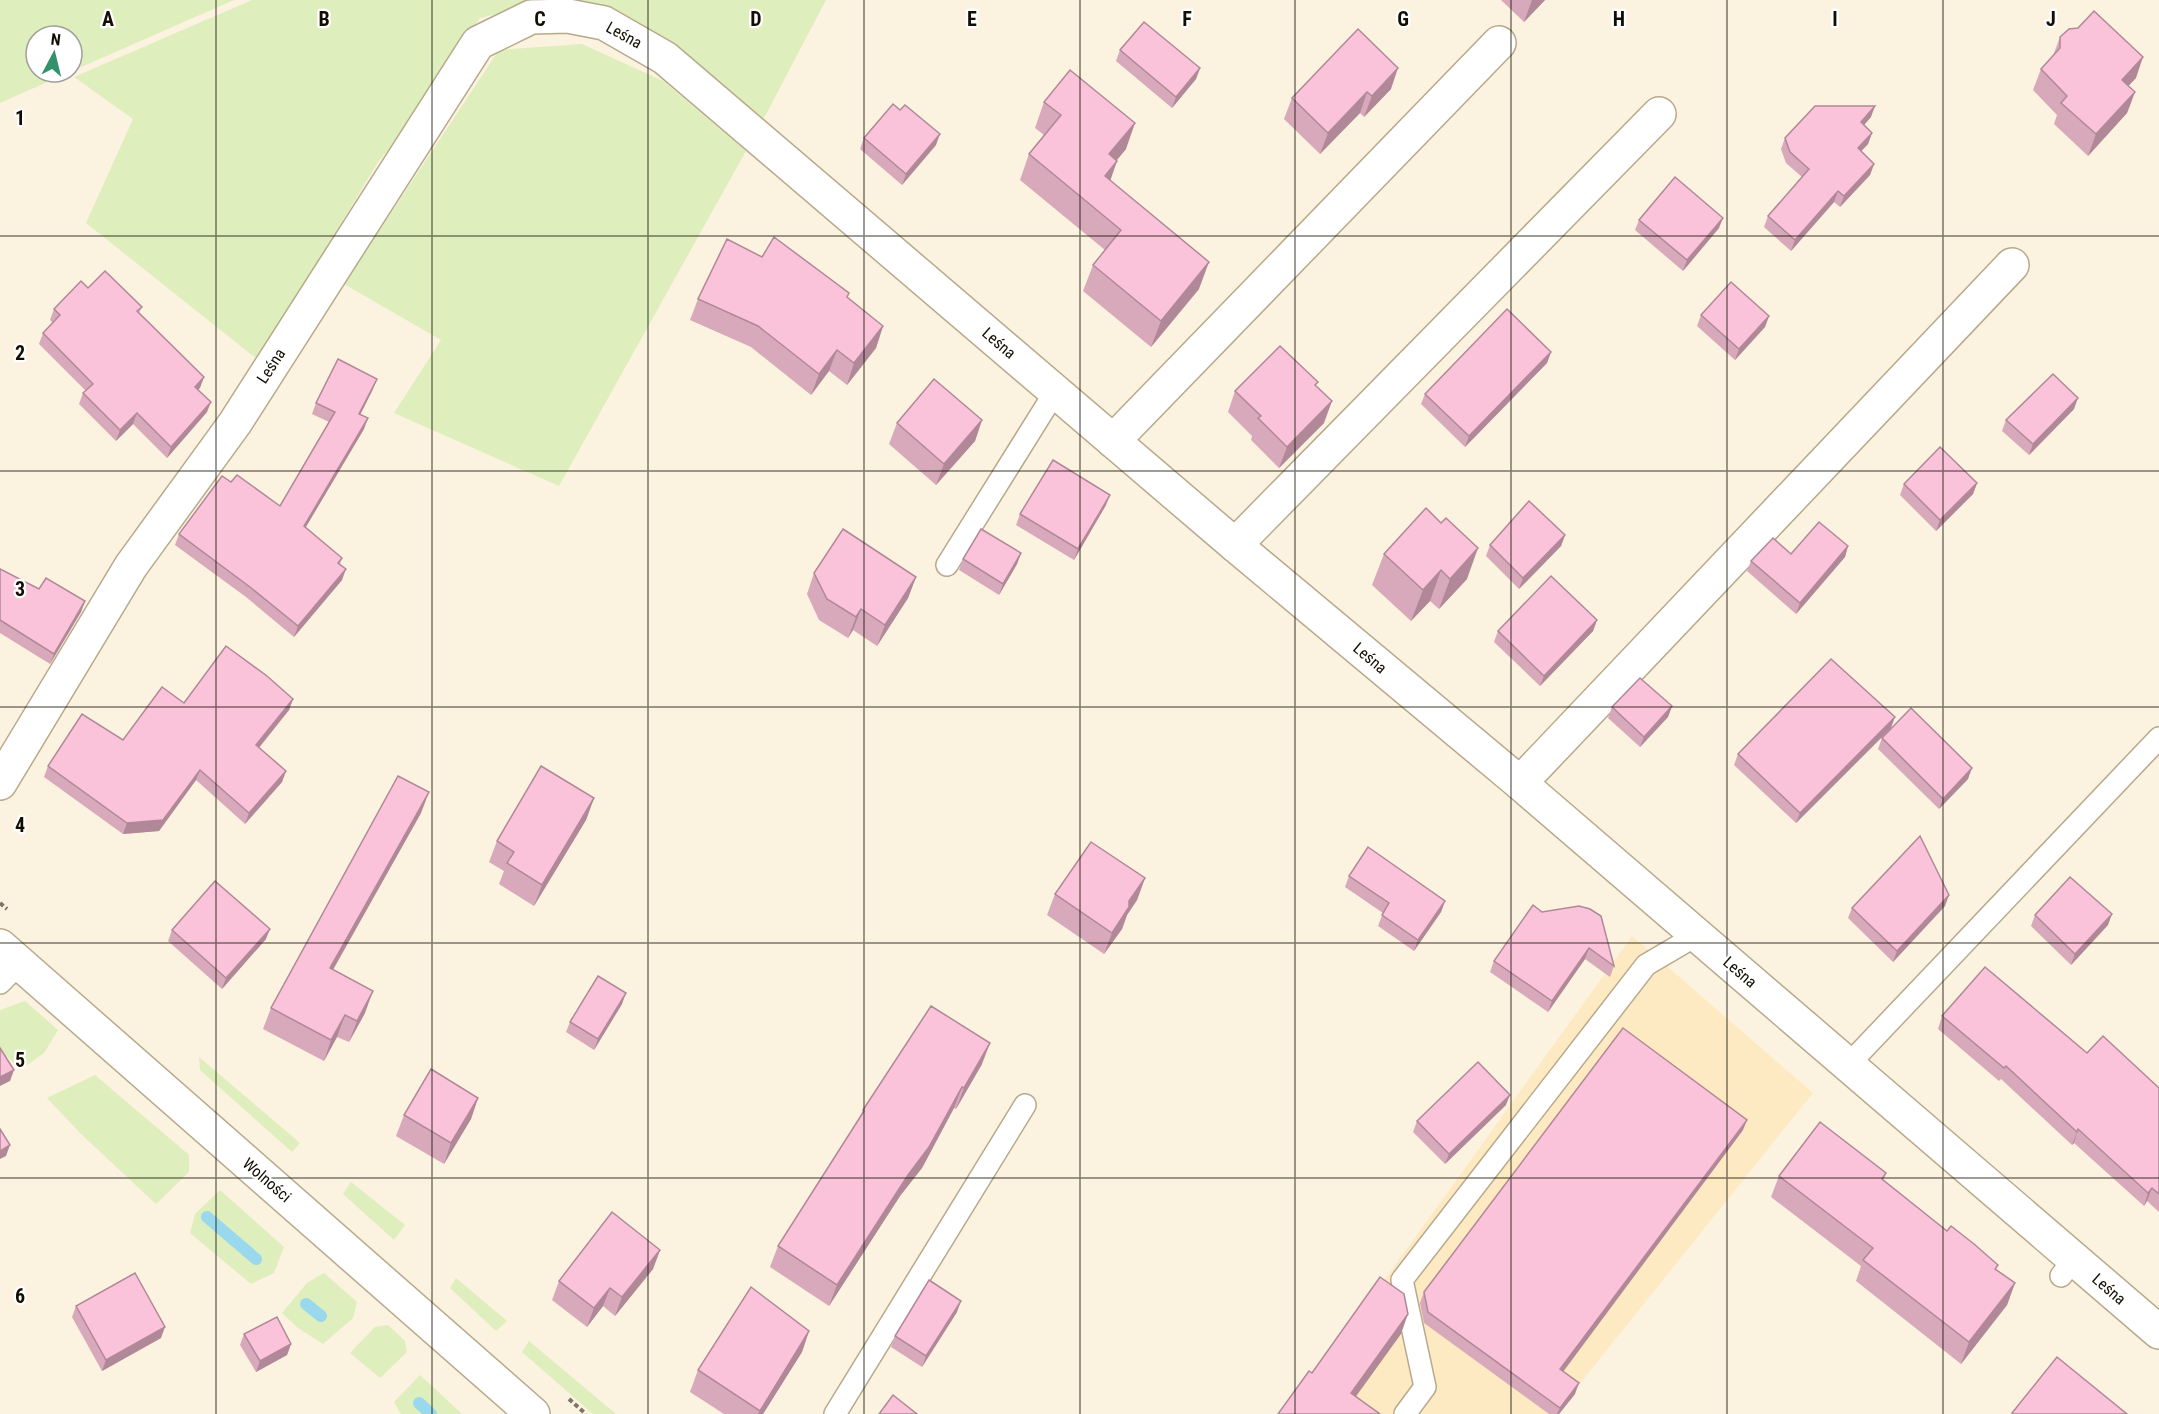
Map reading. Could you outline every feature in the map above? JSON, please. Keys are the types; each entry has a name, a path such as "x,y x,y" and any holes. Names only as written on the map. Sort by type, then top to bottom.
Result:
{"street":[{"name":"Leśna","path":"0,783 131,566 235,423 478,43 531,17 568,16 603,23 665,58 1235,545 1520,783 1848,1065 2068,1268 2159,1332"},
{"path":"1113,441 1499,43"},
{"path":"1235,545 1659,114"},
{"path":"1520,783 2012,265"},
{"name":"Wolności","path":"7,964 533,1414"}],"lane":[{"path":"947,565 1055,392"},
{"path":"1848,1065 2159,738"},
{"path":"1405,1414 1425,1387 1402,1280 1646,965 1697,935"},
{"path":"835,1414 1025,1105"}],"shaded area":[{"path":"1632,936 1813,1093 1573,1392 1559,1414 1288,1414"}],"green space":[{"path":"0,0 234,0 84,66 84,24 24,24 24,84 43,84 0,103"},
{"path":"252,0 826,0 761,124 549,2 480,18 400,136 378,162 257,359 86,223 133,119 84,84 84,73"},
{"path":"582,44 663,81 746,151 559,486 394,413 441,340 344,284 499,50"},
{"path":"25,1001 58,1030 44,1053 20,1070 0,1049 0,1010"},
{"path":"199,1057 300,1143 292,1152 200,1070"},
{"path":"95,1075 189,1155 189,1172 156,1204 81,1134 47,1098"},
{"path":"351,1182 405,1225 394,1240 343,1194"},
{"path":"220,1190 284,1247 274,1273 251,1284 190,1233 195,1214"},
{"path":"324,1273 357,1302 353,1318 323,1344 298,1328 282,1313 307,1283"},
{"path":"456,1278 507,1321 496,1331 450,1288"},
{"path":"388,1325 405,1341 407,1352 380,1378 350,1353 375,1327"},
{"path":"529,1341 616,1414 593,1414 522,1352"},
{"path":"420,1375 462,1414 401,1414 394,1402"}],"building":[{"path":"2094,11 2143,57 2122,80 2135,92 2096,134 2061,103 2067,96 2041,69 2060,48 2060,37 2069,29 2078,28"},
{"path":"1144,22 1200,68 1176,97 1120,50"},
{"path":"1358,29 1398,68 1372,96 1367,92 1328,133 1292,98"},
{"path":"1070,70 1135,123 1109,154 1117,161 1105,176 1209,262 1161,321 1093,265 1121,230 1029,154 1061,115 1044,102"},
{"path":"893,104 900,110 905,105 940,134 906,174 864,138"},
{"path":"1815,106 1875,106 1861,122 1872,133 1858,148 1874,164 1844,196 1838,191 1795,240 1768,216 1809,169 1790,152 1785,138"},
{"path":"1675,177 1723,218 1687,260 1639,220"},
{"path":"774,237 849,293 847,297 883,326 854,363 837,350 819,374 758,326 698,299 727,239 762,257"},
{"path":"105,271 142,307 137,311 204,377 195,387 211,402 171,447 137,413 120,430 83,393 93,384 43,333 60,315 54,309 81,281 88,288"},
{"path":"1731,282 1769,316 1739,349 1701,315"},
{"path":"1507,309 1551,352 1469,436 1425,394"},
{"path":"1280,346 1318,382 1315,385 1332,401 1287,447 1258,418 1261,416 1235,391"},
{"path":"338,359 377,379 359,414 368,418 304,526 342,558 338,563 346,569 298,626 179,534 222,476 231,482 237,475 280,506 335,412 316,403"},
{"path":"2053,374 2078,398 2033,444 2006,420"},
{"path":"934,379 982,420 944,464 897,423"},
{"path":"1940,447 1977,483 1940,520 1904,484"},
{"path":"1053,460 1110,495 1078,549 1020,514"},
{"path":"1529,501 1565,535 1523,578 1490,545"},
{"path":"1426,508 1441,523 1446,518 1478,548 1450,579 1441,570 1423,590 1384,554"},
{"path":"1819,522 1848,546 1800,603 1751,561 1773,538 1791,554"},
{"path":"843,529 916,577 885,625 861,609 856,617 827,599 814,573"},
{"path":"981,529 1021,553 1003,584 963,559"},
{"path":"0,569 39,589 46,578 85,601 54,654 0,620"},
{"path":"1551,576 1597,620 1544,676 1498,631"},
{"path":"226,646 267,676 293,699 256,745 286,771 249,813 200,770 163,820 127,823 48,766 82,714 123,740 162,687 184,703"},
{"path":"1831,659 1895,717 1800,813 1738,754"},
{"path":"1640,678 1672,706 1644,737 1612,707"},
{"path":"1911,708 1972,768 1943,799 1882,738"},
{"path":"541,766 594,798 542,885 507,863 514,852 497,841"},
{"path":"398,776 429,792 330,968 373,991 357,1021 345,1015 331,1040 271,1008"},
{"path":"1920,836 1949,895 1897,951 1852,908"},
{"path":"1091,842 1145,878 1129,901 1129,907 1112,933 1055,894"},
{"path":"1368,847 1445,901 1418,940 1382,915 1389,903 1349,876"},
{"path":"2070,877 2112,914 2075,954 2035,915"},
{"path":"215,881 270,929 226,978 172,930"},
{"path":"1533,905 1542,912 1579,906 1590,909 1601,916 1614,966 1589,948 1552,1001 1494,961"},
{"path":"1985,967 2087,1053 2103,1036 2159,1088 2159,1194 2152,1188 2148,1193 2078,1129 2077,1132 2006,1066 2004,1068 1942,1016"},
{"path":"598,976 626,993 598,1039 570,1022"},
{"path":"931,1006 990,1043 964,1088 962,1087 929,1147 908,1175 837,1285 778,1246"},
{"path":"1623,1028 1747,1120 1560,1369 1579,1383 1560,1408 1428,1312 1424,1292"},
{"path":"0,1048 14,1070 0,1077"},
{"path":"1478,1062 1510,1095 1449,1154 1417,1121"},
{"path":"431,1069 478,1098 451,1143 404,1115"},
{"path":"1820,1122 1886,1173 1882,1179 1947,1231 1951,1226 1998,1265 1995,1269 2015,1283 1969,1342 1863,1260 1873,1248 1779,1176"},
{"path":"0,1129 10,1145 0,1151"},
{"path":"612,1212 660,1250 622,1297 610,1288 594,1308 559,1281"},
{"path":"135,1273 165,1327 106,1360 76,1306"},
{"path":"1380,1277 1404,1294 1408,1314 1351,1393 1380,1414 1278,1414 1309,1371 1312,1373"},
{"path":"929,1280 961,1301 926,1356 895,1336"},
{"path":"751,1287 809,1331 760,1411 698,1370"},
{"path":"277,1317 291,1344 260,1361 244,1334"},
{"path":"2057,1357 2127,1414 2012,1413"},
{"path":"893,1395 917,1414 879,1414"}],"waterway":[{"path":"207,1217 256,1259"},
{"path":"306,1304 321,1316"},
{"path":"419,1403 431,1414"}]}
